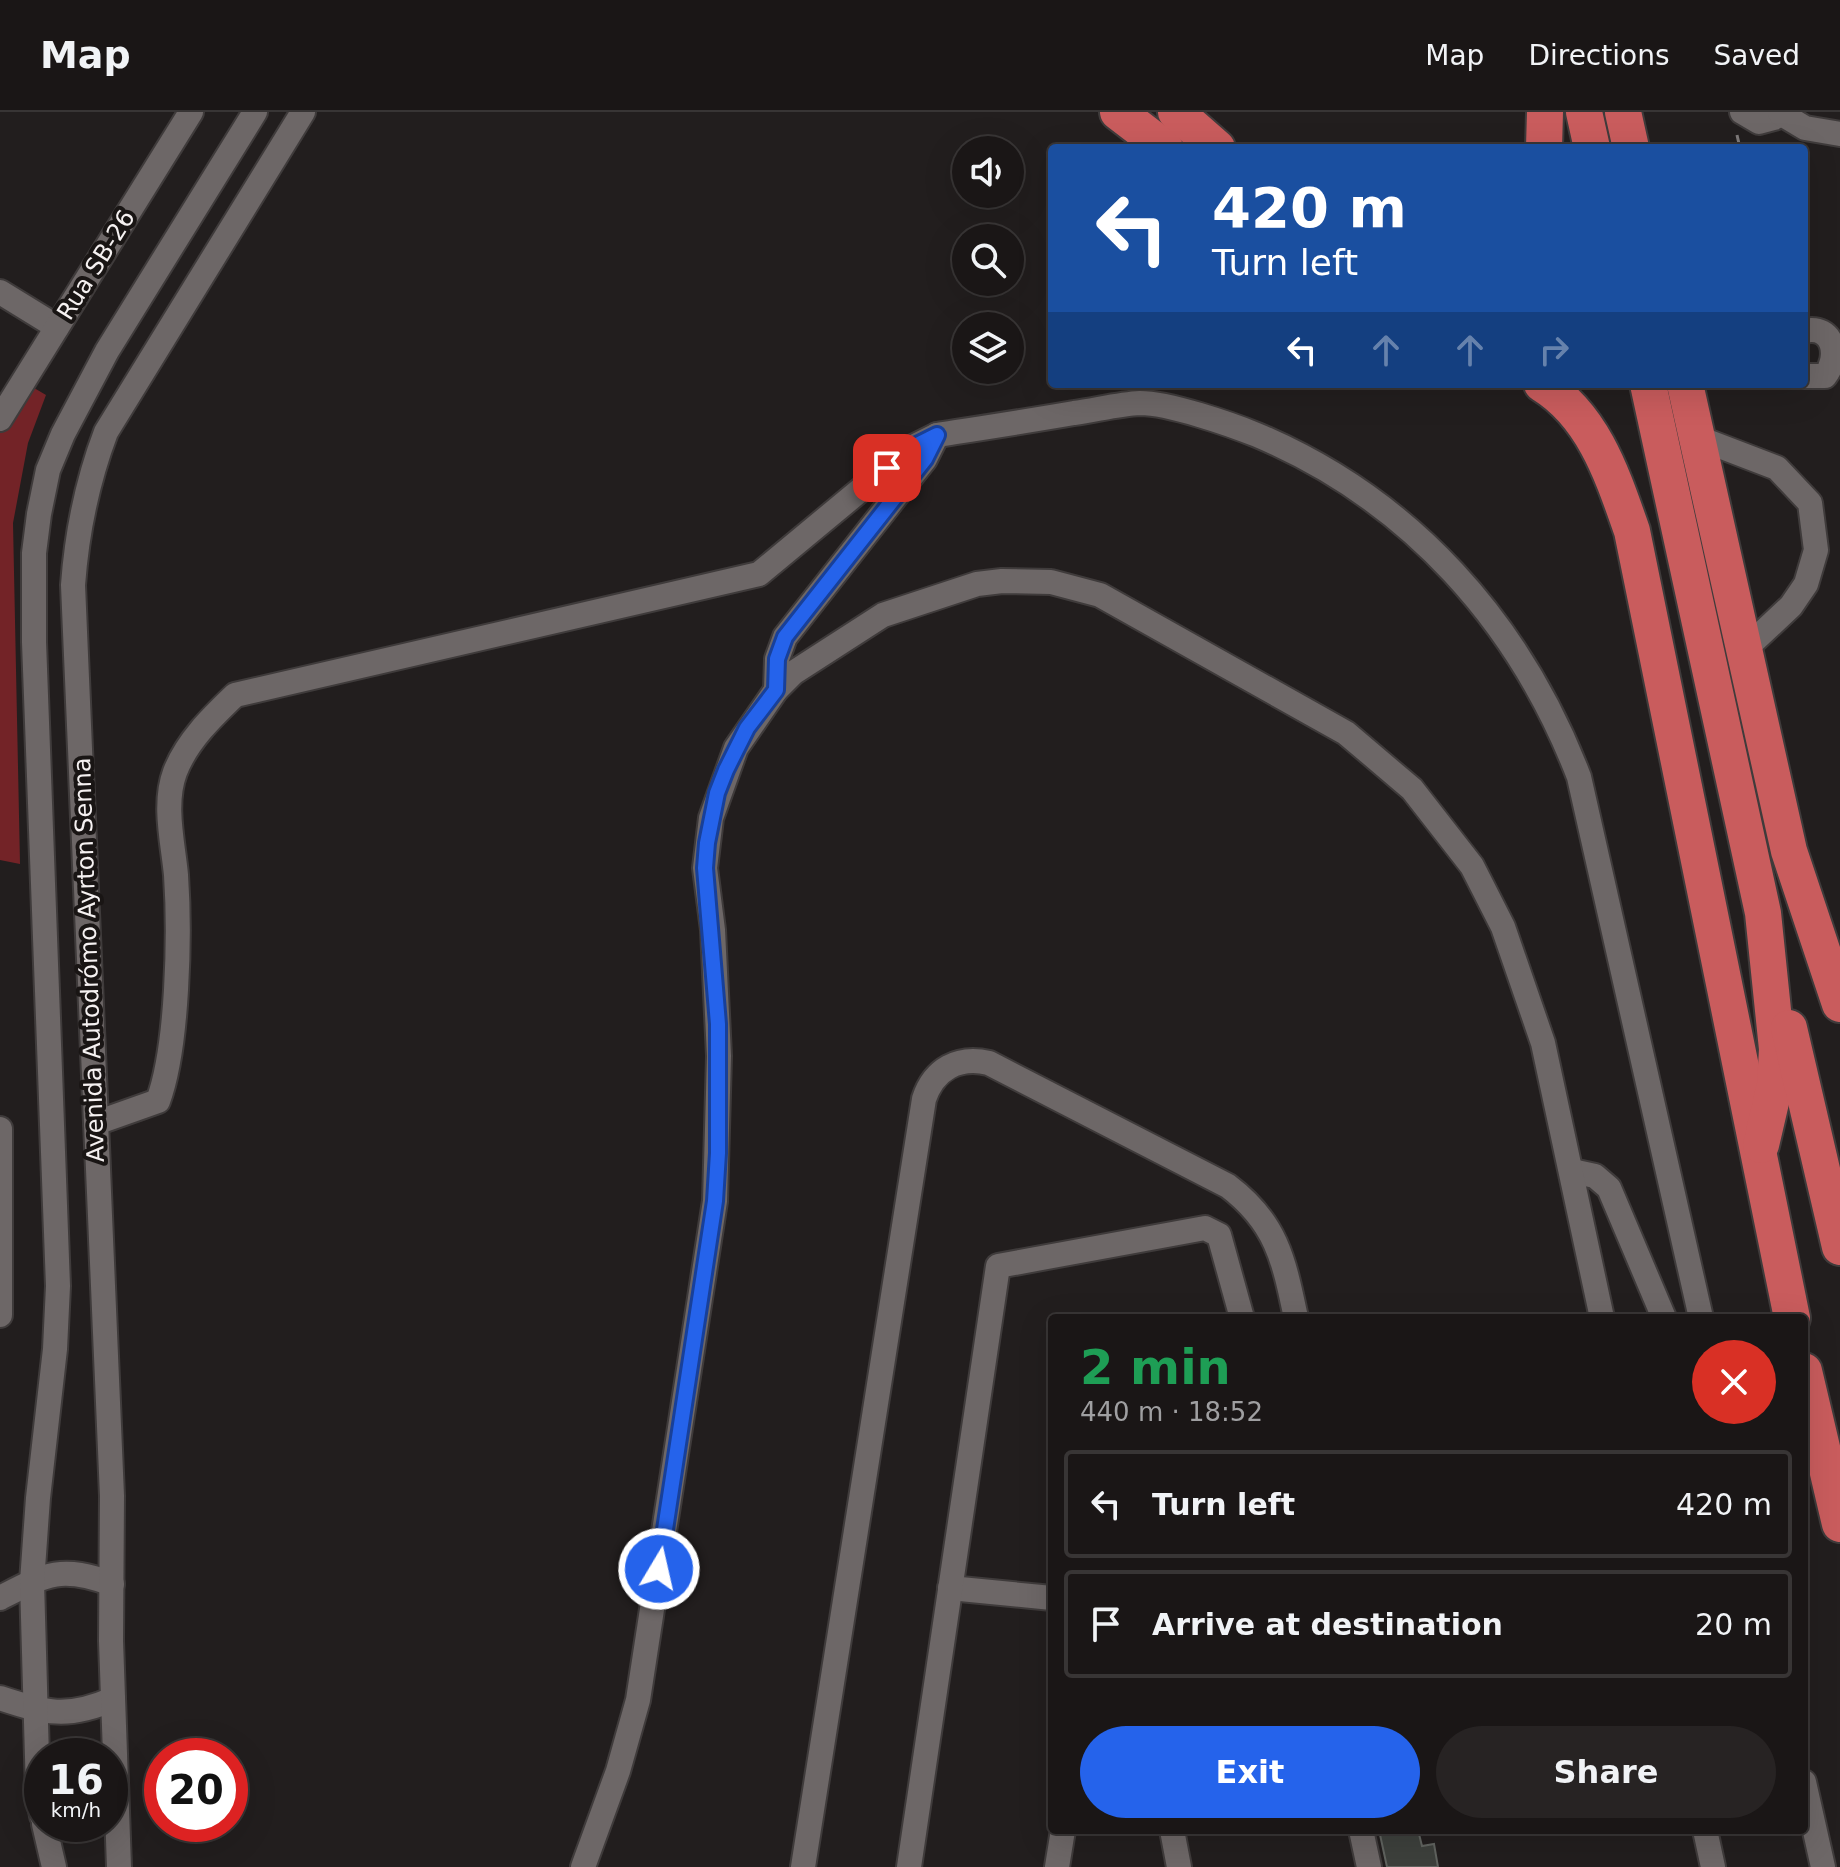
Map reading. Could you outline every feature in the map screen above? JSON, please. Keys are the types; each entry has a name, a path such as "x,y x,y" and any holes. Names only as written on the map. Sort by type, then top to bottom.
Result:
{"highway":[{"path":"1118,112 1160,144"},
{"path":"1176,112 1212,144"},
{"path":"1544,144 1545,112"},
{"path":"1584,112 1591,144"},
{"path":"1623,112 1630,144"},
{"path":"1546,388 1589,428 1613,477 1632,531 1791,1314"},
{"path":"1649,388 1763,913 1840,1247"},
{"path":"1686,388 1789,851 1840,1004"},
{"path":"1758,1162 1775,1085 1777,1049 1763,913"},
{"path":"1808,1388 1840,1524"}],"street":[{"name":"Rua SB-26","path":"0,419 191,112"},
{"name":"Avenida Autodrómo Ayrton Senna","path":"37,1738 32,1582 55,1349 58,1286 34,642 34,553 39,514 48,470 80,400 255,112"},
{"name":"Avenida Autodrómo Ayrton Senna","path":"119,1867 113,1699 112,1496 73,585 76,542 83,504 106,432 303,112"},
{"path":"1742,112 1759,122 1780,113 1805,128 1840,134"},
{"path":"0,292 57,327"},
{"path":"1808,331 1821,330 1835,340 1839,356 1836,373 1818,378 1808,377"},
{"path":"96,1123 158,1101 166,1078 175,987 176,877 170,798 175,772 196,736 235,695 759,574 911,448 937,435 1142,403 1212,418 1290,450 1372,499 1430,547 1475,595 1529,670 1579,777 1700,1314"},
{"path":"776,690 777,659 785,637 925,459 937,435"},
{"path":"1696,437 1777,468 1810,503 1816,550 1806,584 1791,606 1743,651"},
{"path":"583,1867 618,1771 638,1700 715,1201 719,1056 714,946 705,868 711,818 736,748 776,690 793,673 883,615 977,584 1027,580 1076,587 1124,605 1346,733 1391,768 1432,810 1466,856 1489,896 1543,1043 1601,1314"},
{"path":"803,1867 924,1099 939,1073 957,1062 989,1063 1228,1186 1254,1209 1274,1238 1295,1314"},
{"path":"0,1129 0,1315"},
{"path":"1572,1171 1595,1176 1609,1188 1662,1314"},
{"path":"909,1867 998,1266 1205,1228 1219,1235 1241,1314"},
{"path":"0,1598 49,1574 89,1576 112,1584"},
{"path":"950,1588 1048,1598"},
{"path":"0,1698 61,1714 87,1710 113,1699"},
{"path":"1808,1800 1823,1867"},
{"path":"1057,1867 1062,1834"},
{"path":"1173,1834 1179,1867"},
{"path":"1362,1834 1369,1867"},
{"path":"1706,1834 1713,1867"},
{"path":"48,1842 54,1867"}],"shaded area":[{"path":"29,385 46,395 28,443 13,523 20,864 0,860 0,432"}],"building":[{"path":"1380,1834 1419,1834 1422,1846 1434,1844 1438,1867 1387,1867"}],"route":[{"path":"659,1569 715,1201 719,1056 713,930 705,868 711,818 717,793 736,748 776,690 777,659 785,637 925,459 937,435 911,448 887,468"}]}
